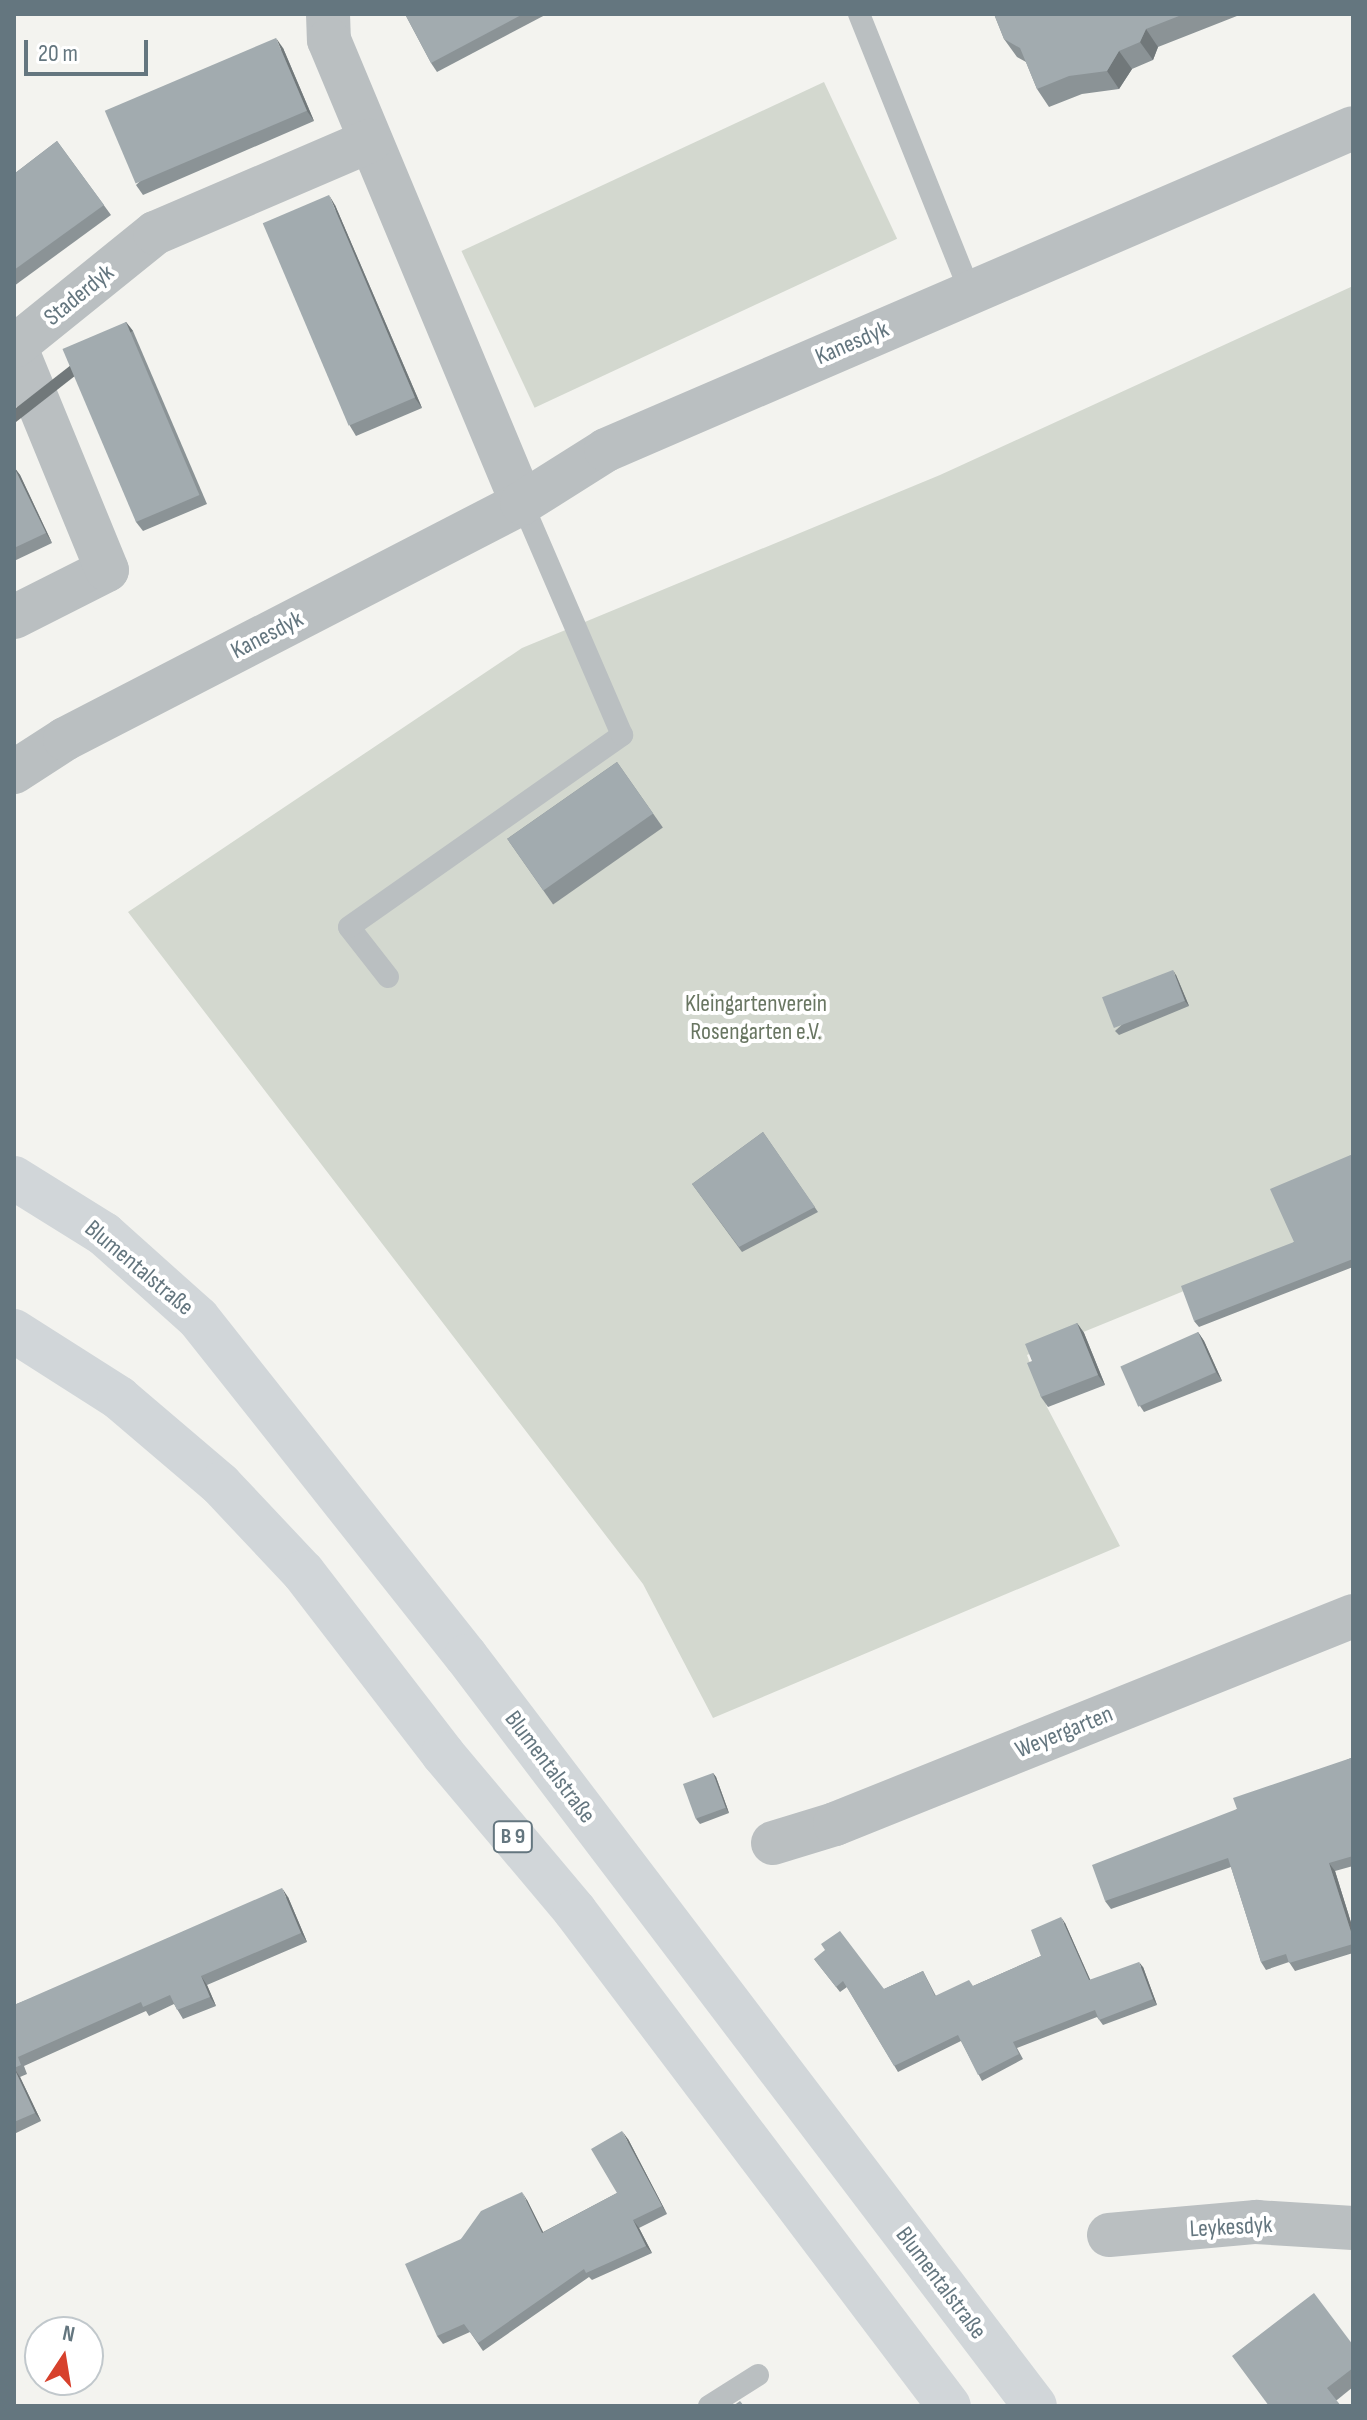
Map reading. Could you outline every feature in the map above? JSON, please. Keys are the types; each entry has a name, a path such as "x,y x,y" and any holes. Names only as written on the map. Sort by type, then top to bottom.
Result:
{"main road":[{"name":"Blumentalstraße","path":"14,1178 104,1234 198,1318 466,1656 1035,2406"},
{"name":"B 9","path":"14,1331 119,1398 220,1484 303,1572 443,1754 575,1911 949,2406"}],"street":[{"path":"328,14 329,40 522,503"},
{"name":"Kanesdyk","path":"14,772 65,739 522,503 606,450 1353,128"},
{"name":"Staderdyk","path":"14,617 107,570 14,346 155,233 370,141"},
{"name":"Weyergarten","path":"773,1843 835,1824 1353,1616"},
{"name":"Leykesdyk","path":"1109,2235 1256,2222 1353,2228"}],"lane":[{"path":"859,14 970,292"},
{"path":"388,977 349,927 622,735 522,503"},
{"path":"709,2406 758,2375"}],"green space":[{"path":"824,82 897,239 535,408 461,251"},
{"name":"Kleingartenverein Rosengarten e.V.","path":"1353,286 1353,1222 1027,1355 1047,1407 1120,1546 713,1718 643,1584 128,912 522,648 940,475"}],"building":[{"path":"405,14 523,14 431,63"},
{"path":"994,14 1184,14 1146,29 1140,42 1119,51 1107,71 1069,76 1037,89 1020,48 1004,39"},
{"path":"276,38 307,111 136,183 105,111"},
{"path":"57,141 104,205 14,270 14,174"},
{"path":"329,195 415,398 349,426 263,223"},
{"path":"126,322 199,495 136,522 62,349"},
{"path":"14,467 46,533 14,548"},
{"path":"617,762 653,814 543,890 507,839"},
{"path":"1173,970 1185,1001 1114,1028 1102,997"},
{"path":"763,1132 815,1207 739,1247 692,1184"},
{"path":"1353,1154 1353,1259 1194,1321 1181,1286 1294,1242 1270,1189"},
{"path":"1077,1323 1098,1375 1041,1397 1027,1363 1032,1361 1025,1344"},
{"path":"1198,1332 1216,1372 1138,1407 1120,1367"},
{"path":"1351,1758 1353,1856 1329,1863 1353,1944 1289,1963 1286,1954 1261,1962 1228,1858 1105,1901 1092,1865 1237,1809 1233,1798"},
{"path":"713,1773 726,1808 696,1819 683,1784"},
{"path":"282,1888 301,1933 201,1976 210,1997 177,2010 170,1995 143,2007 141,2002 18,2057 21,2065 14,2068 14,2005"},
{"path":"1061,1917 1089,1980 1139,1962 1153,1999 1099,2020 1095,2010 1013,2042 1019,2054 978,2075 958,2035 894,2066 843,1981 836,1987 814,1959 825,1950 821,1944 840,1931 884,1989 923,1971 935,1996 969,1980 973,1986 1041,1956 1031,1930"},
{"path":"14,2068 35,2113 14,2122"},
{"path":"622,2131 662,2206 633,2220 646,2246 586,2273 584,2269 478,2343 464,2324 437,2336 405,2264 461,2239 481,2211 522,2192 542,2233 617,2193 591,2149"},
{"path":"1314,2293 1353,2345 1353,2368 1327,2388 1341,2406 1269,2406 1232,2356"}]}
